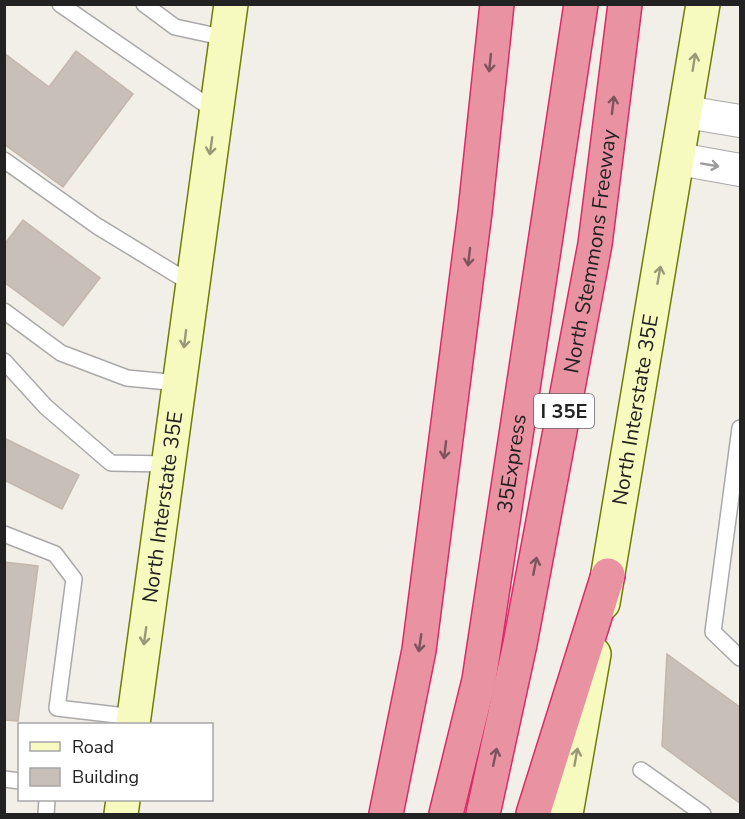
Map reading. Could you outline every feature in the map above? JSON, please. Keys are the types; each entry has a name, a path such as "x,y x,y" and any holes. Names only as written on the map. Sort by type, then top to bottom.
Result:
{"highway":[{"path":"386,814 419,650 475,212 496,4"},
{"name":"35Express","path":"446,814 479,680 580,4"},
{"name":"North Stemmons Freeway","path":"483,814 520,644 595,244 626,4"},
{"path":"533,814 608,575"}],"main road":[{"name":"North Interstate 35E","path":"134,721 231,4"},
{"name":"North Interstate 35E","path":"566,814 679,159 703,4"}],"street":[{"path":"686,112 741,121"},
{"path":"679,159 741,170"}],"lane":[{"path":"60,4 215,111"},
{"path":"144,4 175,27 226,38"},
{"path":"4,160 98,226 192,284"},
{"path":"4,311 61,353 127,378 179,383"},
{"path":"4,361 46,407 111,463 168,464"},
{"path":"741,429 713,632 741,658"},
{"path":"4,534 55,554 74,579 55,723"},
{"path":"57,708 134,721"},
{"path":"641,770 703,814"}],"building":[{"path":"76,51 133,94 63,187 4,144 4,53 49,87"},
{"path":"23,220 100,278 63,326 4,282 4,245"},
{"path":"4,438 79,475 62,509 4,480"},
{"path":"4,562 38,566 18,721 4,720"},
{"path":"667,654 741,708 741,804 662,746"}]}
